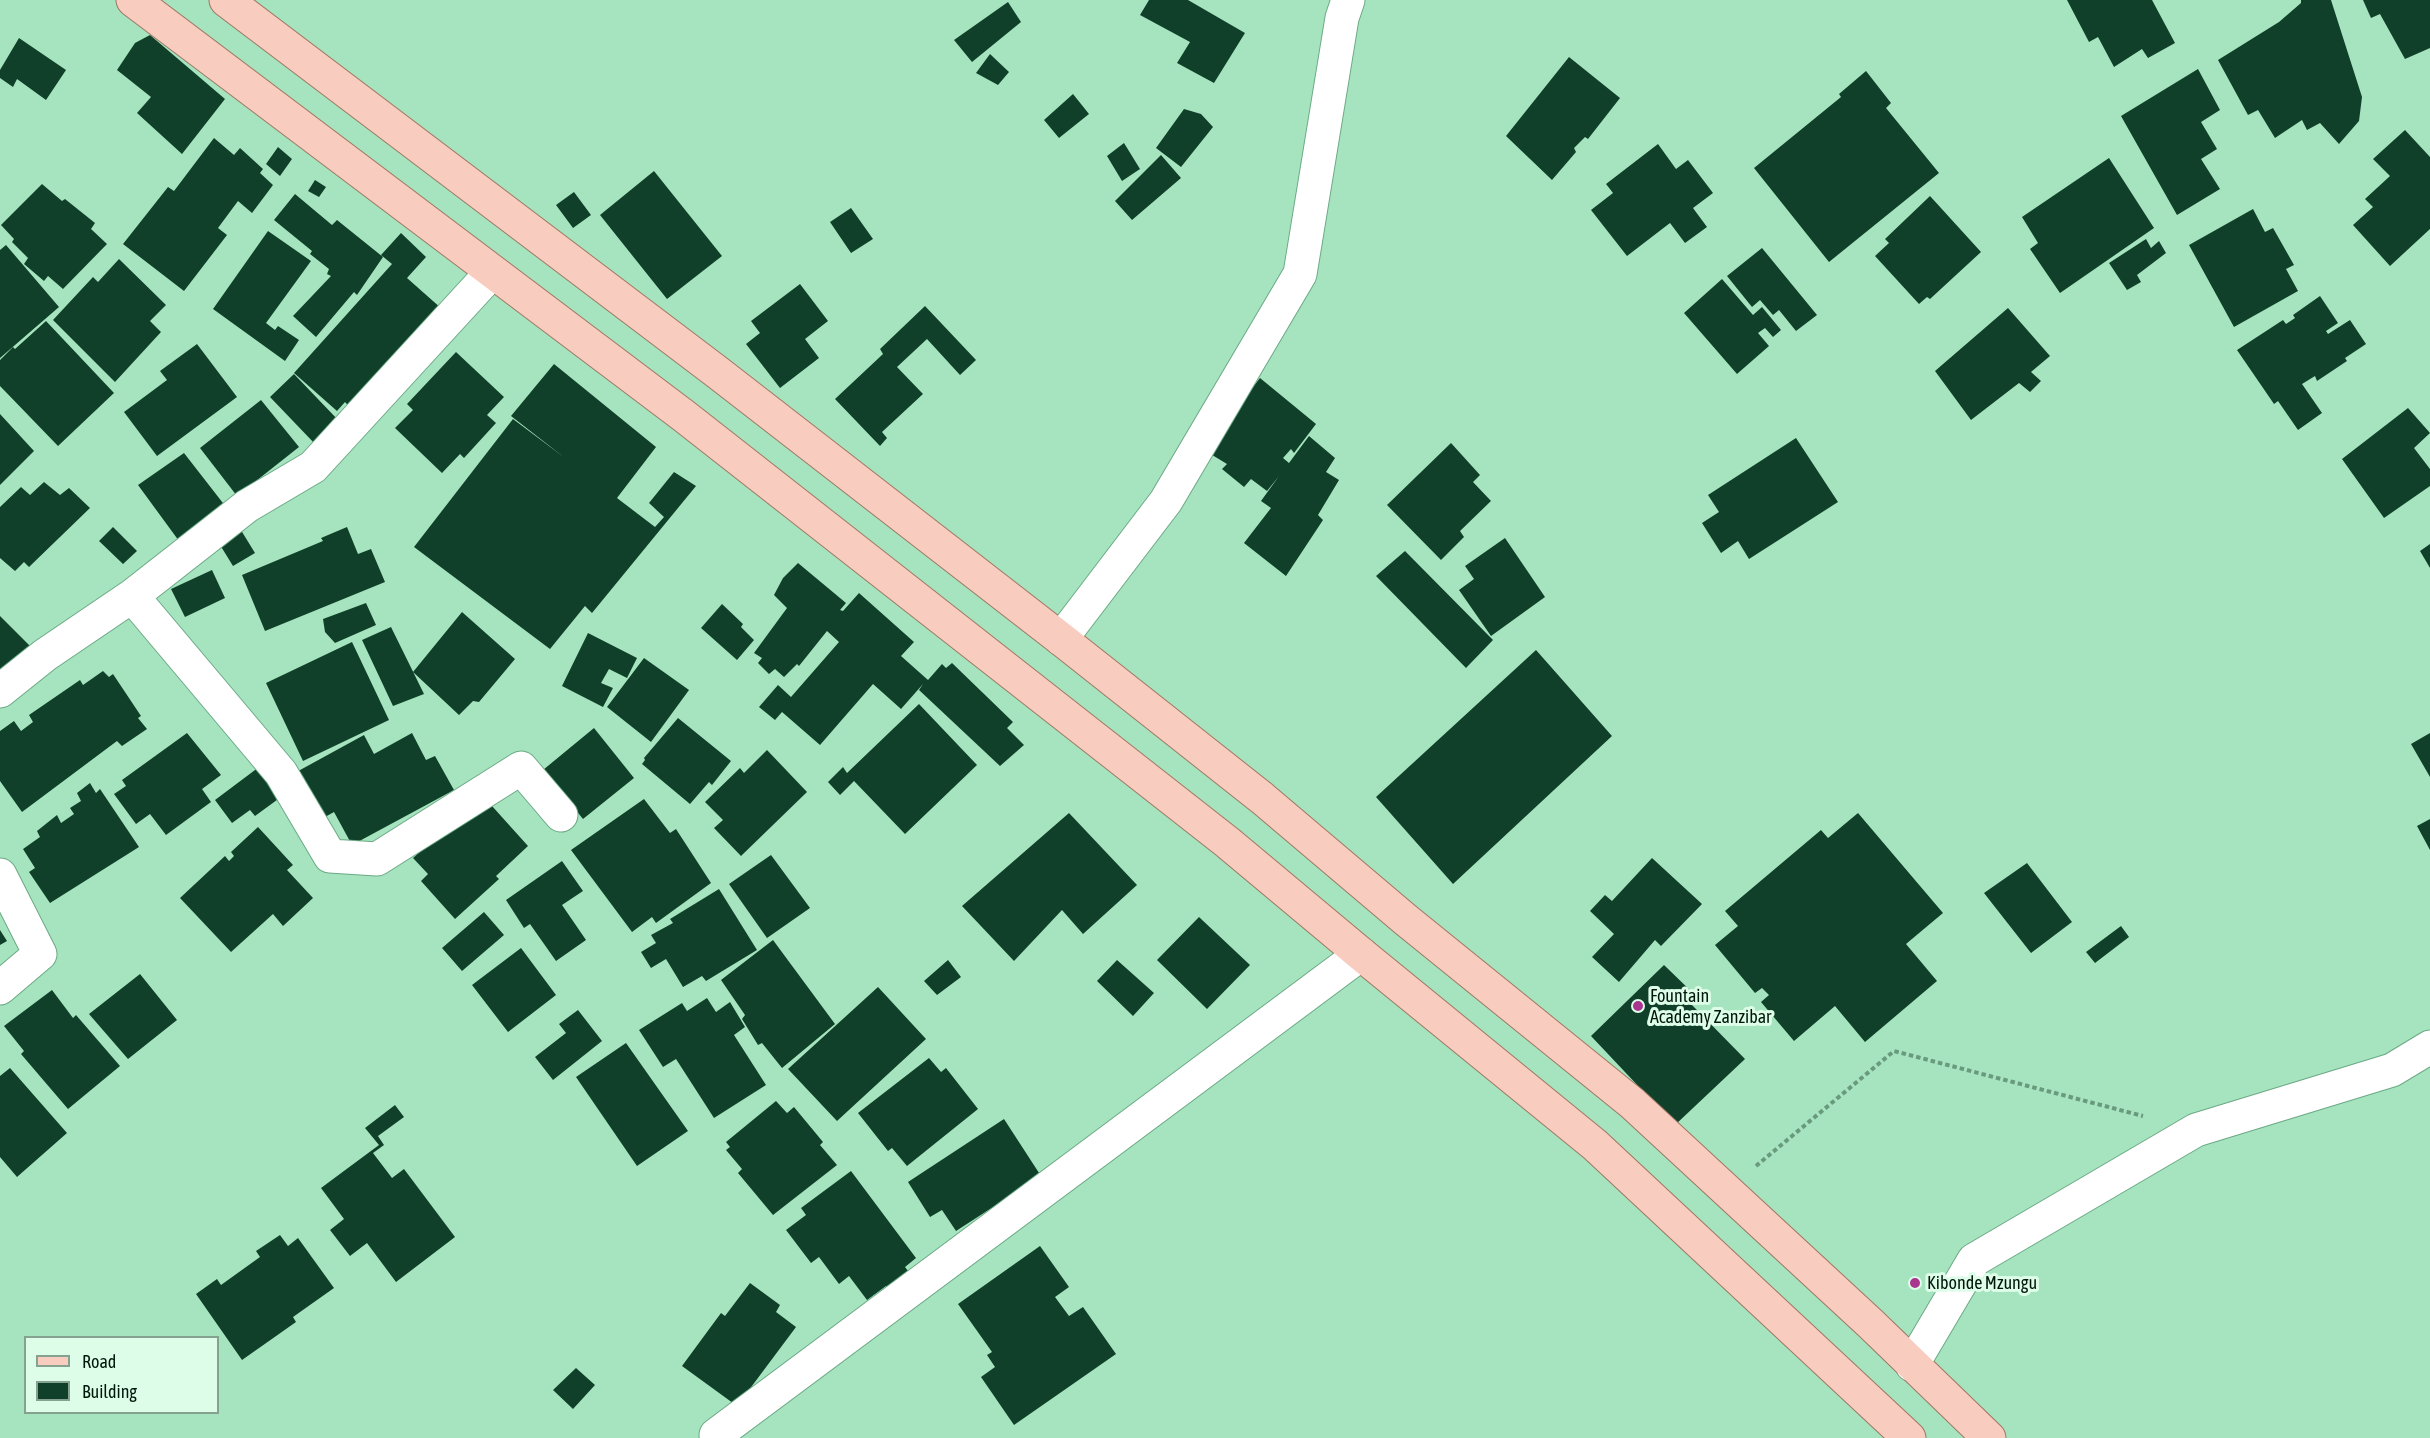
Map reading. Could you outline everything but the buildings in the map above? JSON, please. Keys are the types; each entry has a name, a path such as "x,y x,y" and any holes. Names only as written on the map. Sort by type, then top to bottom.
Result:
{"main road":[{"path":"133,0 684,416 1218,834 1595,1145 1909,1438"},
{"path":"226,0 717,372 1262,798 1406,920 1632,1103 1989,1438"}],"street":[{"path":"1061,639 1166,501 1300,274 1341,18 1348,0"},
{"path":"0,691 45,656 132,596 247,506 313,467 492,272"},
{"path":"132,596 281,773 330,856 377,859 521,768 561,815"},
{"path":"0,875 40,954 0,988"},
{"path":"716,1435 1361,954"},
{"path":"1912,1365 1974,1260 2196,1130 2392,1070 2430,1047"}],"path":[{"path":"1726,1190 1894,1051 2196,1130"}],"place":[{"name":"Fountain Academy Zanzibar","path":"1638,1006"},
{"name":"Kibonde Mzungu","path":"1915,1283"}]}
